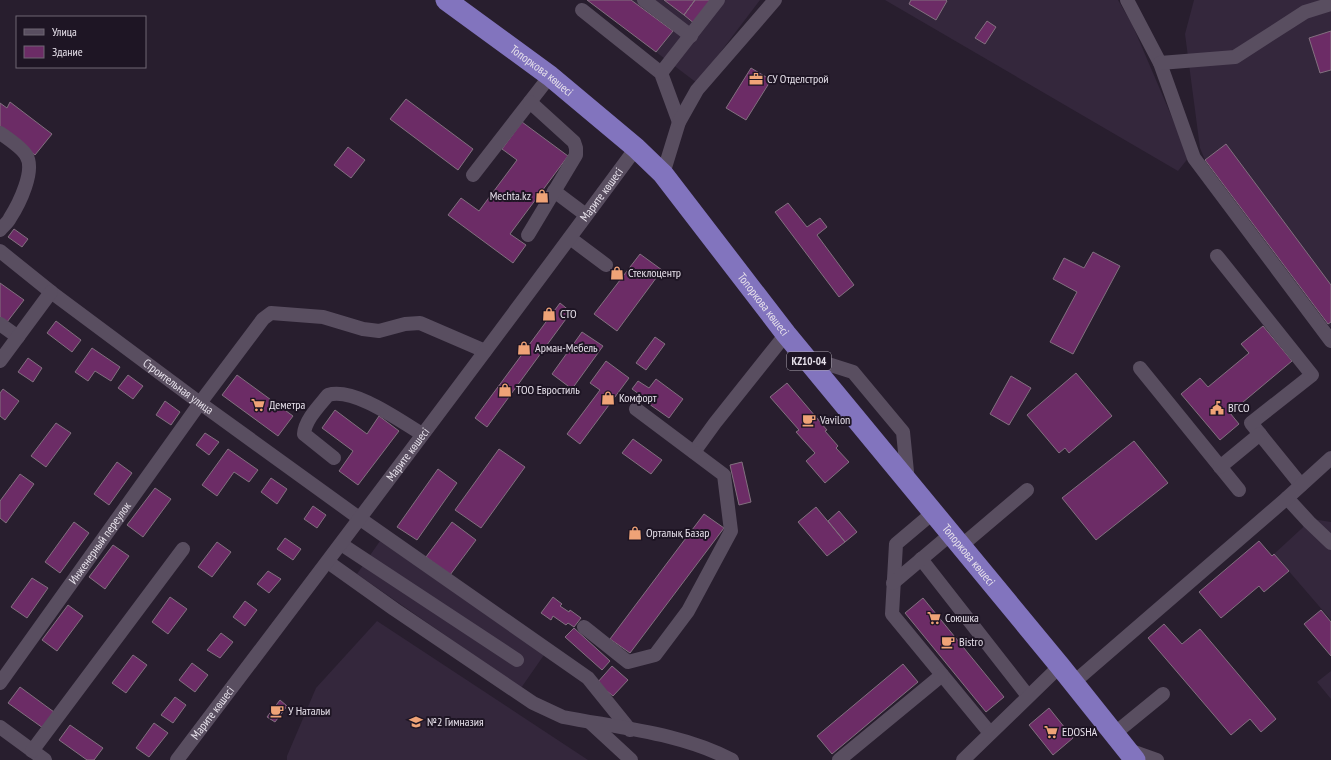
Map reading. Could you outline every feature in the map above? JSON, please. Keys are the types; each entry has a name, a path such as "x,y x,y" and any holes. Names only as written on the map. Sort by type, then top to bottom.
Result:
{"highway":[{"name":"Топоркова көшесі","path":"446,0 550,76 636,148 662,174 786,334 934,512 1125,748"}],"street":[{"path":"644,0 690,36"},
{"path":"661,73 718,0"},
{"path":"662,174 679,122 697,90 775,0"},
{"path":"1127,0 1160,63 1194,158 1331,341"},
{"path":"1160,63 1235,57 1305,12 1331,4"},
{"path":"582,10 661,73 679,122"},
{"path":"473,175 550,76"},
{"path":"528,235 576,155 574,142 530,102"},
{"path":"0,133 26,154 30,162 29,175 20,198 10,219 0,230"},
{"name":"Марите көшесі","path":"177,760 328,562 359,518 636,148"},
{"path":"554,191 586,216"},
{"path":"570,238 606,265"},
{"name":"Строительная улица","path":"0,251 51,292 200,403 359,518 588,678 630,730"},
{"path":"1217,256 1312,375 1251,423 1301,485"},
{"path":"0,361 51,292"},
{"name":"Инженерный переулок","path":"0,683 200,403 263,319 271,313 323,317 363,329 380,331 405,324 420,323 484,351"},
{"path":"0,324 18,337"},
{"path":"694,452 715,423 786,334"},
{"path":"805,356 853,372 903,432 908,482"},
{"path":"1140,368 1239,490"},
{"path":"334,458 304,434 305,428 328,395 338,393 347,394 358,398 381,409 422,434"},
{"path":"584,626 628,662 655,656 688,611 732,531 724,475 636,409"},
{"path":"1220,467 1260,434"},
{"path":"1073,683 1287,498 1331,458"},
{"path":"893,583 921,559 956,540 1027,490"},
{"path":"1287,498 1331,543"},
{"path":"934,512 896,544 892,614 990,733"},
{"path":"341,544 517,660"},
{"path":"32,751 183,549"},
{"path":"921,559 1028,696"},
{"path":"328,562 394,609 533,703 563,717 667,736 714,750 732,760"},
{"path":"963,760 1060,666"},
{"path":"838,760 942,675"},
{"path":"1157,760 1125,748 1163,694"},
{"path":"590,722 631,760"},
{"path":"0,727 45,760"}],"shaded area":[{"path":"587,0 760,0 697,83"},
{"path":"885,0 1118,0 1132,24 1189,157 1178,171"},
{"path":"1194,0 1331,0 1331,328 1205,160 1200,148 1185,34"},
{"path":"1312,519 1331,522 1331,620 1274,554"},
{"path":"380,541 544,655 521,688 357,574"},
{"name":"№2 Гимназия","path":"377,621 588,760 287,760 287,756 316,688"},
{"path":"1331,671 1331,699 1317,682"}],"building":[{"path":"587,0 631,0 673,31 656,52"},
{"path":"664,0 695,0 684,15"},
{"path":"695,0 713,0 695,24 684,15"},
{"path":"911,0 947,1 936,20 909,4"},
{"path":"987,21 996,27 985,44 975,38"},
{"path":"1331,31 1331,70 1320,73 1309,38"},
{"path":"751,68 771,80 746,120 726,108"},
{"path":"406,99 473,149 458,170 390,119"},
{"path":"10,102 52,134 35,155 0,130 0,103 7,108"},
{"path":"522,122 568,156 510,234 526,245 513,263 448,215 461,198 479,211 517,160 502,149"},
{"path":"1226,144 1331,285 1331,322 1328,324 1205,160"},
{"path":"348,147 365,160 351,178 334,165"},
{"path":"788,203 807,227 820,218 827,227 817,235 854,285 839,297 775,212"},
{"path":"14,229 28,239 22,247 8,237"},
{"path":"1093,252 1120,266 1073,354 1050,342 1077,292 1053,279 1064,258 1084,268"},
{"path":"640,254 662,270 617,331 594,314"},
{"path":"0,283 24,300 7,322 0,317"},
{"path":"560,303 571,312 487,427 475,418"},
{"path":"56,321 81,340 72,352 47,333"},
{"path":"1263,326 1292,361 1230,413 1239,424 1220,440 1181,394 1200,378 1208,387 1249,353 1241,344"},
{"path":"582,332 603,346 572,389 552,374"},
{"path":"655,337 665,344 646,370 636,363"},
{"path":"92,348 120,367 111,381 95,371 88,381 75,372"},
{"path":"28,358 42,368 33,382 18,372"},
{"path":"606,361 629,378 580,444 567,434 600,390 590,383"},
{"path":"1076,373 1112,416 1069,453 1065,448 1059,453 1027,415"},
{"path":"128,375 143,386 133,399 118,388"},
{"name":"Деметра","path":"237,375 293,416 278,436 222,395"},
{"path":"1011,376 1031,388 1009,425 990,414"},
{"path":"656,379 683,399 669,418 642,399 643,397 632,389 638,381 649,388"},
{"path":"787,383 827,430 825,431 838,446 836,448 849,462 825,483 806,461 815,453 796,432 799,430 770,397"},
{"path":"3,389 19,401 5,420 0,416 0,393"},
{"path":"165,401 180,412 171,425 156,415"},
{"path":"335,410 367,434 379,416 399,431 358,485 339,471 353,451 322,428"},
{"path":"56,423 71,433 46,467 31,456"},
{"path":"205,433 219,442 209,455 196,445"},
{"path":"633,439 662,460 651,474 622,453"},
{"path":"1134,441 1168,483 1096,540 1062,498"},
{"path":"228,449 258,470 249,482 234,472 217,496 202,485"},
{"path":"499,449 525,467 481,528 455,510"},
{"path":"117,462 132,473 109,505 94,494"},
{"path":"742,462 751,502 739,505 730,465"},
{"path":"438,469 457,483 417,540 397,527"},
{"path":"20,474 34,484 6,523 0,518 0,501"},
{"path":"271,478 287,489 277,504 261,492"},
{"path":"155,488 171,499 143,537 127,525"},
{"path":"313,506 326,515 317,528 304,519"},
{"path":"816,507 845,542 827,556 798,522"},
{"path":"839,511 857,532 845,542 828,521"},
{"path":"704,514 724,528 630,653 610,639"},
{"path":"74,522 89,533 60,573 45,562"},
{"path":"452,522 476,540 450,575 426,557"},
{"path":"285,538 301,549 293,560 277,549"},
{"path":"1259,541 1272,556 1274,554 1289,571 1264,592 1259,586 1221,618 1199,592"},
{"path":"217,542 231,552 212,577 198,567"},
{"path":"113,545 129,556 105,589 89,577"},
{"path":"268,571 281,579 269,593 257,584"},
{"path":"32,578 48,588 27,618 11,607"},
{"path":"170,597 187,609 168,634 152,622"},
{"path":"553,597 562,604 560,606 569,612 570,610 581,618 574,627 568,623 566,625 553,616 551,620 541,613"},
{"path":"923,598 1004,697 986,712 905,613"},
{"path":"245,601 257,610 245,626 233,617"},
{"path":"68,605 83,616 57,651 42,640"},
{"path":"1321,610 1331,622 1331,656 1304,624"},
{"path":"1164,624 1182,644 1200,629 1276,719 1261,732 1250,719 1231,735 1148,638"},
{"path":"574,628 610,661 602,670 565,637"},
{"path":"221,633 233,642 220,658 207,650"},
{"path":"133,655 147,665 126,693 112,683"},
{"path":"192,663 208,675 195,692 179,680"},
{"path":"903,664 918,682 832,754 817,736"},
{"path":"612,666 628,680 613,696 597,683"},
{"path":"20,687 54,712 43,728 8,703"},
{"path":"175,697 186,705 173,723 161,715"},
{"name":"У Натальи","path":"280,700 287,706 275,722 267,717"},
{"name":"EDOSHA","path":"1049,708 1073,738 1053,755 1029,725"},
{"path":"154,723 168,733 149,757 136,748"},
{"path":"70,725 103,748 94,760 87,760 59,740"}],"place":[{"name":"СУ Отделстрой","path":"756,79"},
{"name":"Mechta.kz","path":"542,196"},
{"name":"Стеклоцентр","path":"617,273"},
{"name":"СТО","path":"549,314"},
{"name":"Арман-Мебель","path":"524,348"},
{"name":"ТОО Евростиль","path":"505,390"},
{"name":"Комфорт","path":"608,398"},
{"name":"Деметра","path":"258,405"},
{"name":"ВГСО","path":"1217,408"},
{"name":"Vavilon","path":"809,420"},
{"name":"Орталық Базар","path":"635,533"},
{"name":"Союшка","path":"934,618"},
{"name":"Bistro","path":"948,642"},
{"name":"У Натальи","path":"277,711"},
{"name":"№2 Гимназия","path":"416,722"},
{"name":"EDOSHA","path":"1051,732"}]}
